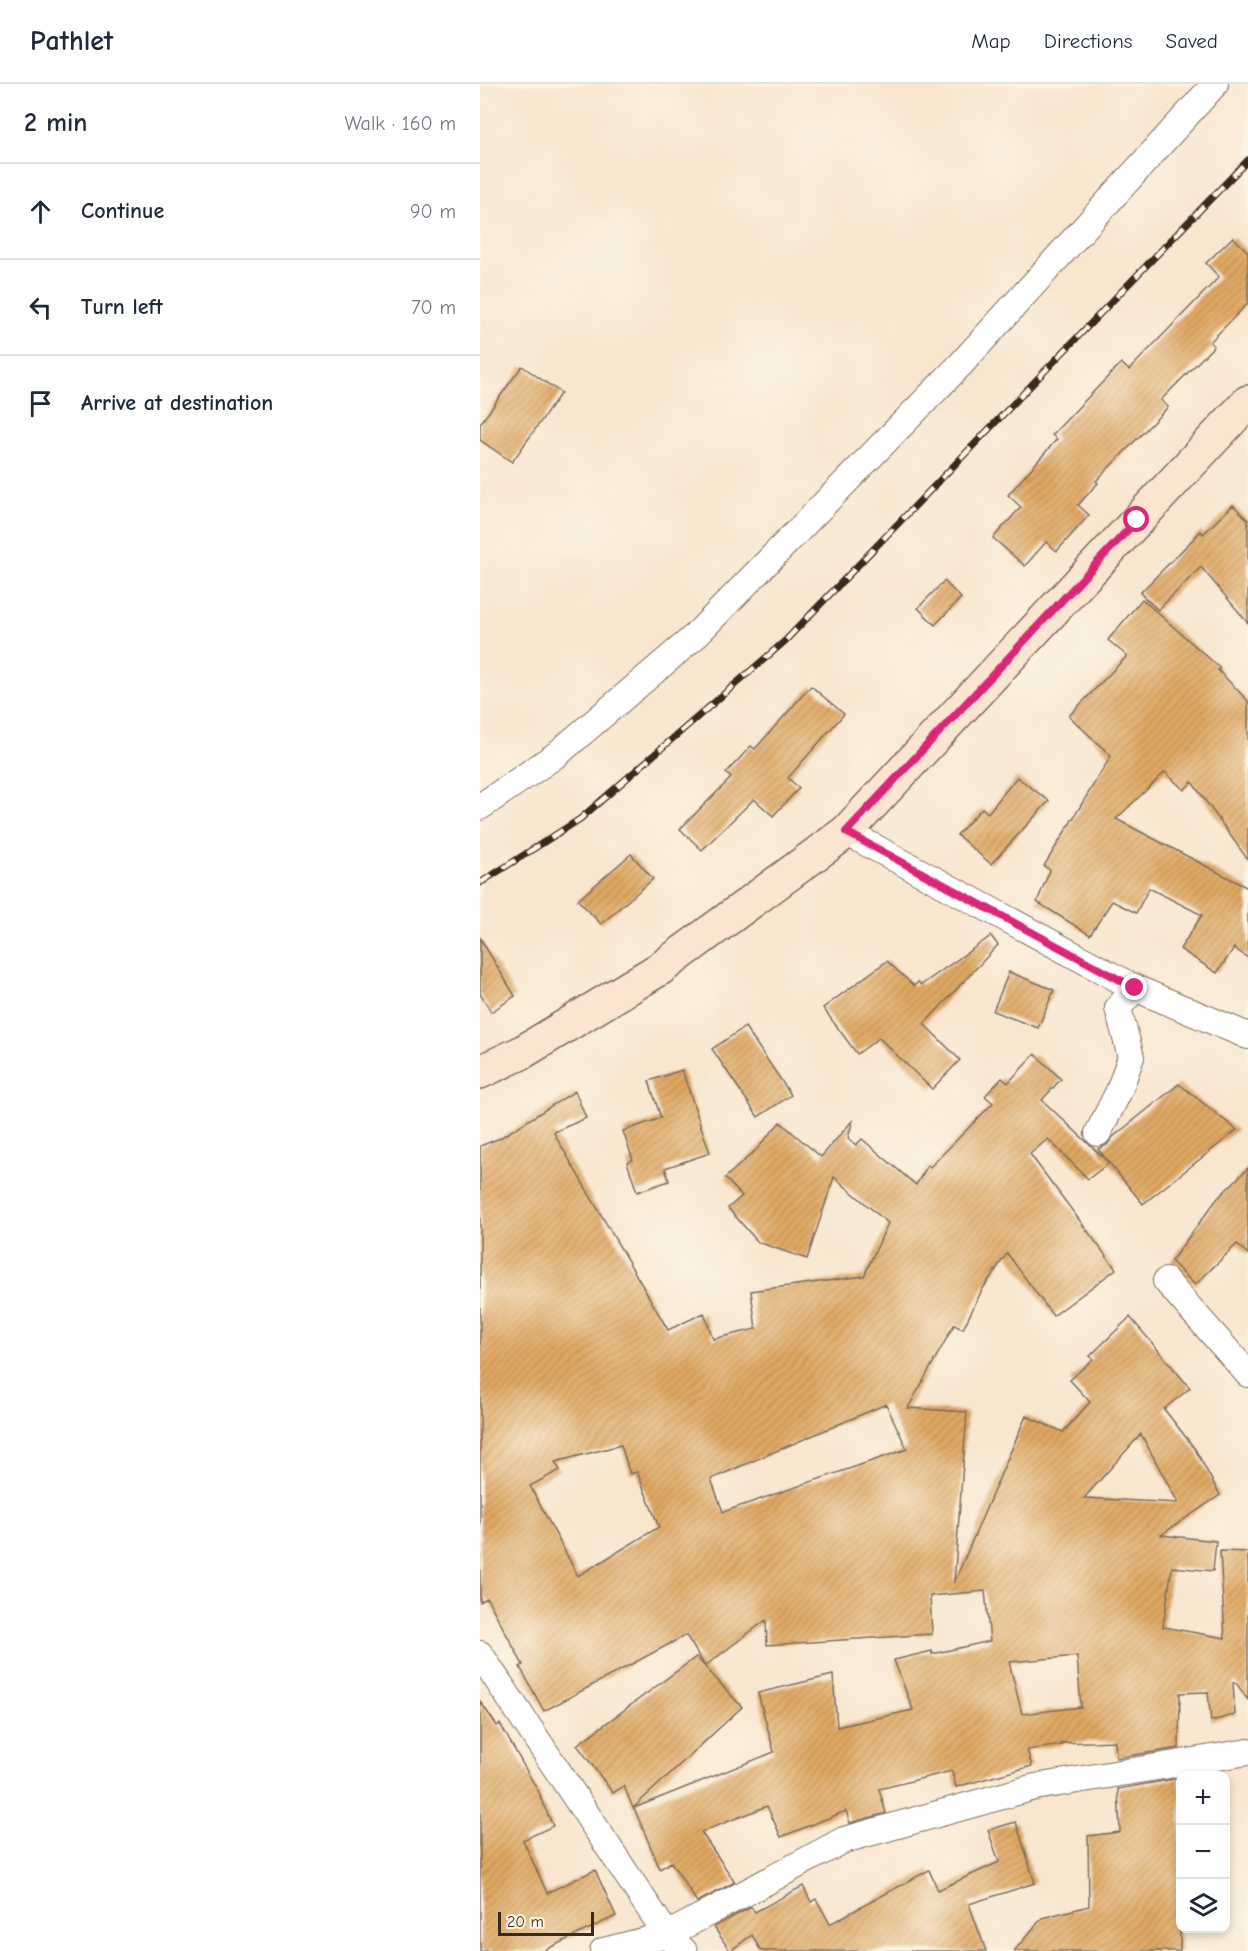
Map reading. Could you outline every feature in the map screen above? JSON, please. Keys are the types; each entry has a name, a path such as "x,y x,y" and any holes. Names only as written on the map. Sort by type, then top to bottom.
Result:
{"street":[{"path":"480,807 556,755 694,637 961,364 1215,84"},
{"path":"480,1072 521,1053 662,968 846,832 1248,402"},
{"path":"846,832 1135,988 1248,1036"},
{"path":"1098,1133 1119,1091 1131,1057 1118,1008 1135,988"},
{"path":"1166,1281 1248,1374"},
{"path":"480,1654 669,1946"},
{"path":"603,1951 669,1946 844,1840 1035,1787 1248,1752"}],"building":[{"path":"1233,237 1248,252 1248,303 1210,342 1214,346 1161,400 1168,407 1096,481 1098,483 1078,505 1089,515 1057,551 1046,542 1025,566 993,538 1021,507 1008,495 1057,439 1052,435 1121,363 1129,370 1219,277 1206,263"},
{"path":"522,366 561,393 512,462 480,440 480,424"},
{"path":"1233,505 1248,520 1248,623 1201,567 1158,610 1140,593 1201,531 1203,534"},
{"path":"944,581 961,598 935,625 918,608"},
{"path":"1142,599 1220,668 1218,670 1248,701 1248,860 1192,782 1184,790 1165,772 1116,819 1248,888 1248,958 1234,948 1217,973 1180,949 1202,915 1149,888 1136,913 1112,901 1090,935 1037,902 1050,870 1044,866 1111,756 1069,716 1127,656 1108,640"},
{"path":"811,686 844,714 788,778 799,788 773,816 754,799 702,850 680,829 731,778 726,773 751,746 755,749"},
{"path":"1017,777 1049,801 991,864 957,835 982,808 988,813"},
{"path":"631,854 653,879 601,924 578,900"},
{"path":"991,936 998,945 924,1024 960,1060 932,1089 879,1038 857,1054 823,1008 887,961 914,986 918,982 921,985"},
{"path":"480,938 515,996 491,1012 480,994"},
{"path":"1009,972 1054,990 1038,1028 993,1011"},
{"path":"745,1027 791,1095 758,1117 712,1049"},
{"path":"1035,1054 1061,1079 1042,1100 1109,1163 1088,1179 1048,1139 1030,1154 1116,1269 1053,1316 1007,1253 982,1290 963,1329 954,1325 908,1408 967,1412 954,1583 1026,1416 1063,1432 1090,1402 1070,1380 1093,1359 1090,1356 1130,1317 1190,1388 1164,1409 1195,1449 1220,1495 1161,1535 1216,1541 1213,1571 1172,1567 1163,1627 1225,1638 1220,1551 1248,1552 1248,1700 1236,1683 1233,1683 1235,1715 1211,1721 1208,1692 1180,1693 1179,1748 1116,1758 1115,1741 1061,1743 1062,1745 1027,1750 1032,1766 956,1787 952,1771 879,1789 886,1813 850,1823 846,1811 781,1837 767,1806 701,1832 735,1882 697,1902 671,1862 660,1869 634,1808 774,1752 758,1693 833,1675 837,1727 913,1710 894,1660 990,1641 985,1591 930,1596 932,1634 767,1645 766,1620 705,1666 686,1635 544,1711 520,1667 523,1665 487,1598 480,1602 480,1146 500,1138 575,1091 586,1118 554,1132 556,1137 668,1330 704,1313 713,1339 756,1329 751,1291 864,1276 888,1223 834,1177 807,1259 758,1242 728,1208 742,1196 725,1178 757,1149 780,1122 821,1157 853,1120 848,1138 856,1145 862,1139 916,1185 928,1165 930,1167 993,1103 985,1096 1002,1078 1008,1083","holes":["886,1404 907,1449 723,1512 711,1479","1141,1434 1178,1503 1084,1498","621,1445 630,1474 637,1472 659,1527 578,1576 530,1486 560,1470 555,1462","1077,1656 1081,1707 1022,1714 1009,1662"]},
{"path":"682,1070 710,1153 665,1168 669,1181 637,1192 627,1162 633,1160 623,1131 661,1118 649,1081"},
{"path":"1179,1084 1237,1130 1143,1204 1098,1149 1107,1145 1113,1137"},
{"path":"1248,1168 1248,1254 1237,1244 1195,1285 1171,1261 1217,1199"},
{"path":"696,1657 742,1707 633,1808 624,1786 613,1793 577,1745"},
{"path":"480,1701 497,1726 500,1724 541,1796 553,1826 523,1840 547,1893 595,1870 616,1916 543,1951 480,1951"},
{"path":"1176,1779 1176,1933 1180,1933 1180,1951 1014,1951 1042,1918 1089,1906 1088,1836 1120,1832 1118,1789"},
{"path":"1016,1822 1035,1883 969,1904 986,1951 761,1951 752,1935 730,1951 714,1927 751,1907 755,1912 803,1886 811,1902 816,1899 830,1924 929,1870 938,1890 999,1862 988,1830"}],"railway":[{"path":"480,883 580,819 785,641 1248,160"}],"route":[{"path":"1135,988 846,832 1137,520"}]}
